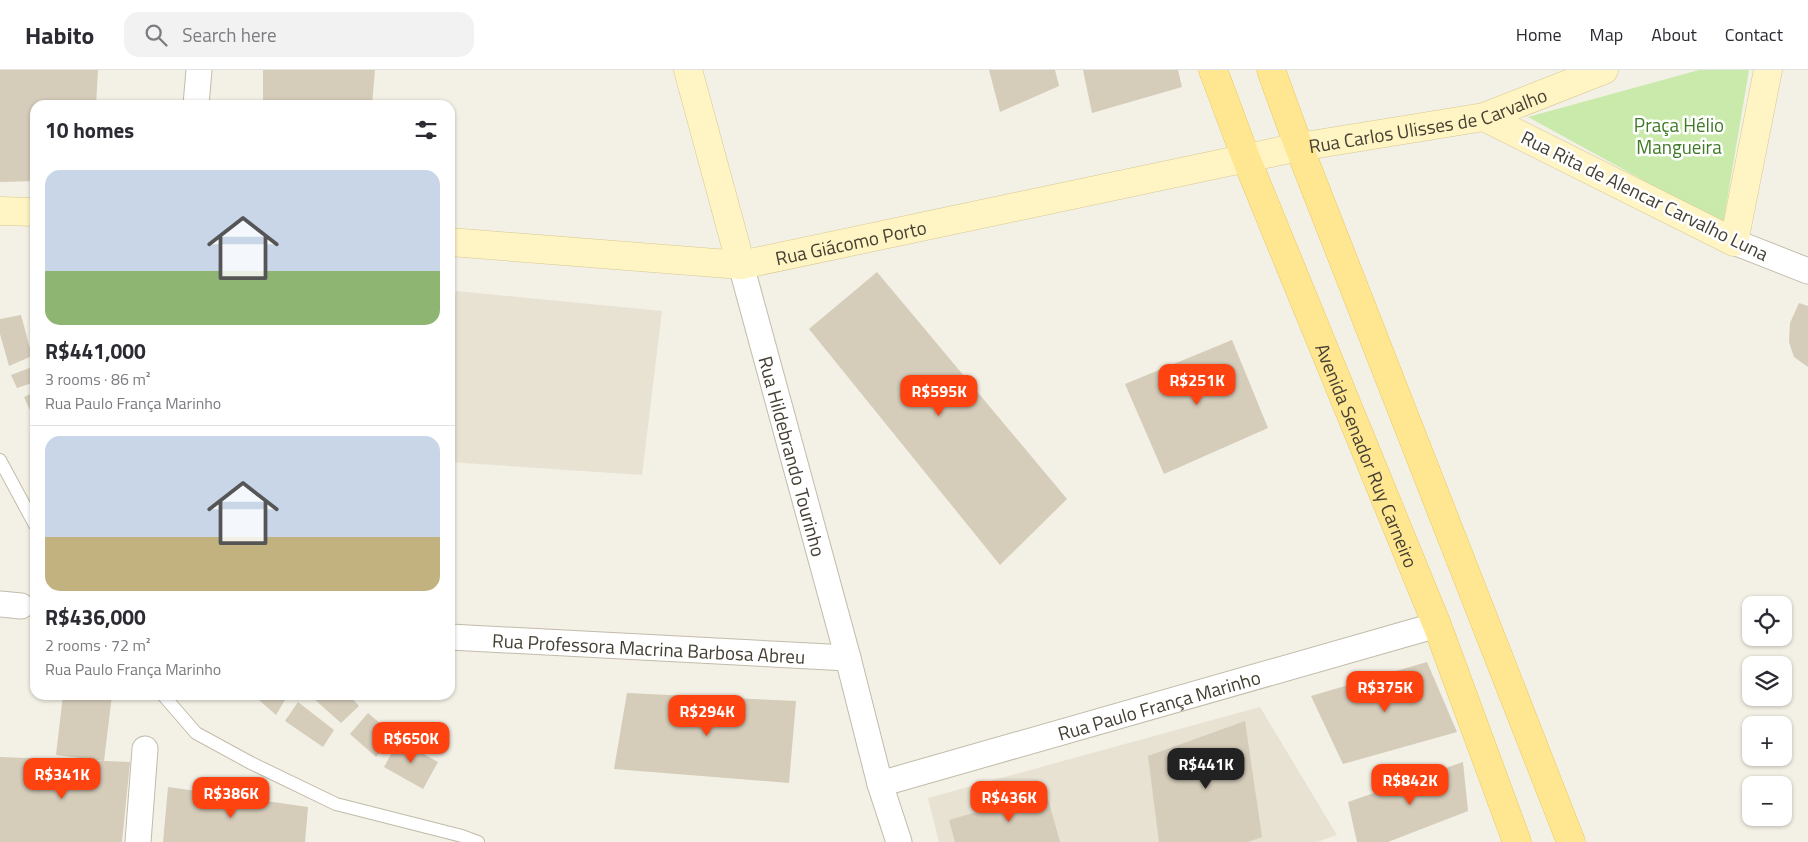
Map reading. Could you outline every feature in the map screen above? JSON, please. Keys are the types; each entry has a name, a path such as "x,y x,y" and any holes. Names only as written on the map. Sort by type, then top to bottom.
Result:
{"main road":[{"name":"Avenida Senador Ruy Carneiro","path":"1213,70 1246,158 1437,626 1517,842"},
{"path":"1271,70 1299,147 1571,842"}],"street":[{"path":"196,100 199,70"},
{"name":"Rua Hildebrando Tourinho","path":"688,70 848,658 880,784 899,842"},
{"name":"Rua Carlos Ulisses de Carvalho","path":"1246,158 1299,147 1484,117 1604,70"},
{"path":"1734,242 1768,70"},
{"name":"Rua Rita de Alencar Carvalho Luna","path":"1484,117 1734,242 1808,270"},
{"name":"Rua Giácomo Porto","path":"455,242 741,265 1246,158"},
{"path":"0,211 30,212"},
{"name":"Rua Paulo França Marinho","path":"880,784 1437,626"},
{"name":"Rua Professora Macrina Barbosa Abreu","path":"455,637 848,658"},
{"path":"138,842 145,748"}],"lane":[{"path":"0,460 30,516"},
{"path":"167,700 196,733 251,763 336,804 462,836 478,842"}],"shaded area":[{"path":"456,291 662,311 642,475 455,462"},
{"path":"1260,707 1337,835 1317,842 939,842 928,798"}],"green space":[{"name":"Praça Hélio Mangueira","path":"1699,70 1749,70 1723,224 1528,117"}],"building":[{"path":"0,70 98,70 96,100 30,100 30,181 0,182"},
{"path":"263,70 375,70 372,100 263,100"},
{"path":"989,70 1055,70 1059,86 1000,112"},
{"path":"1083,70 1178,70 1182,87 1092,113"},
{"path":"877,272 1067,499 1000,565 809,329"},
{"path":"1799,303 1808,306 1808,367 1794,357 1789,342 1790,323"},
{"path":"21,315 30,349 30,357 9,366 0,334 0,319"},
{"path":"1232,340 1268,428 1164,474 1125,384"},
{"path":"30,368 30,384 17,388 11,375"},
{"path":"30,394 30,410 24,397"},
{"path":"1427,662 1457,732 1343,764 1311,696"},
{"path":"627,693 796,701 789,783 614,769"},
{"path":"62,700 111,700 104,761 56,755"},
{"path":"259,700 285,700 276,715"},
{"path":"315,700 354,700 359,706 341,723"},
{"path":"298,702 334,730 323,747 285,721"},
{"path":"368,713 395,736 376,757 350,734"},
{"path":"1245,721 1262,837 1248,842 1159,842 1148,756"},
{"path":"399,740 438,762 423,789 384,767"},
{"path":"0,757 130,762 122,842 0,842"},
{"path":"1463,762 1468,811 1388,842 1357,842 1348,802"},
{"path":"168,787 308,807 305,842 163,842"},
{"path":"1046,792 1060,842 955,842 949,820"}]}
